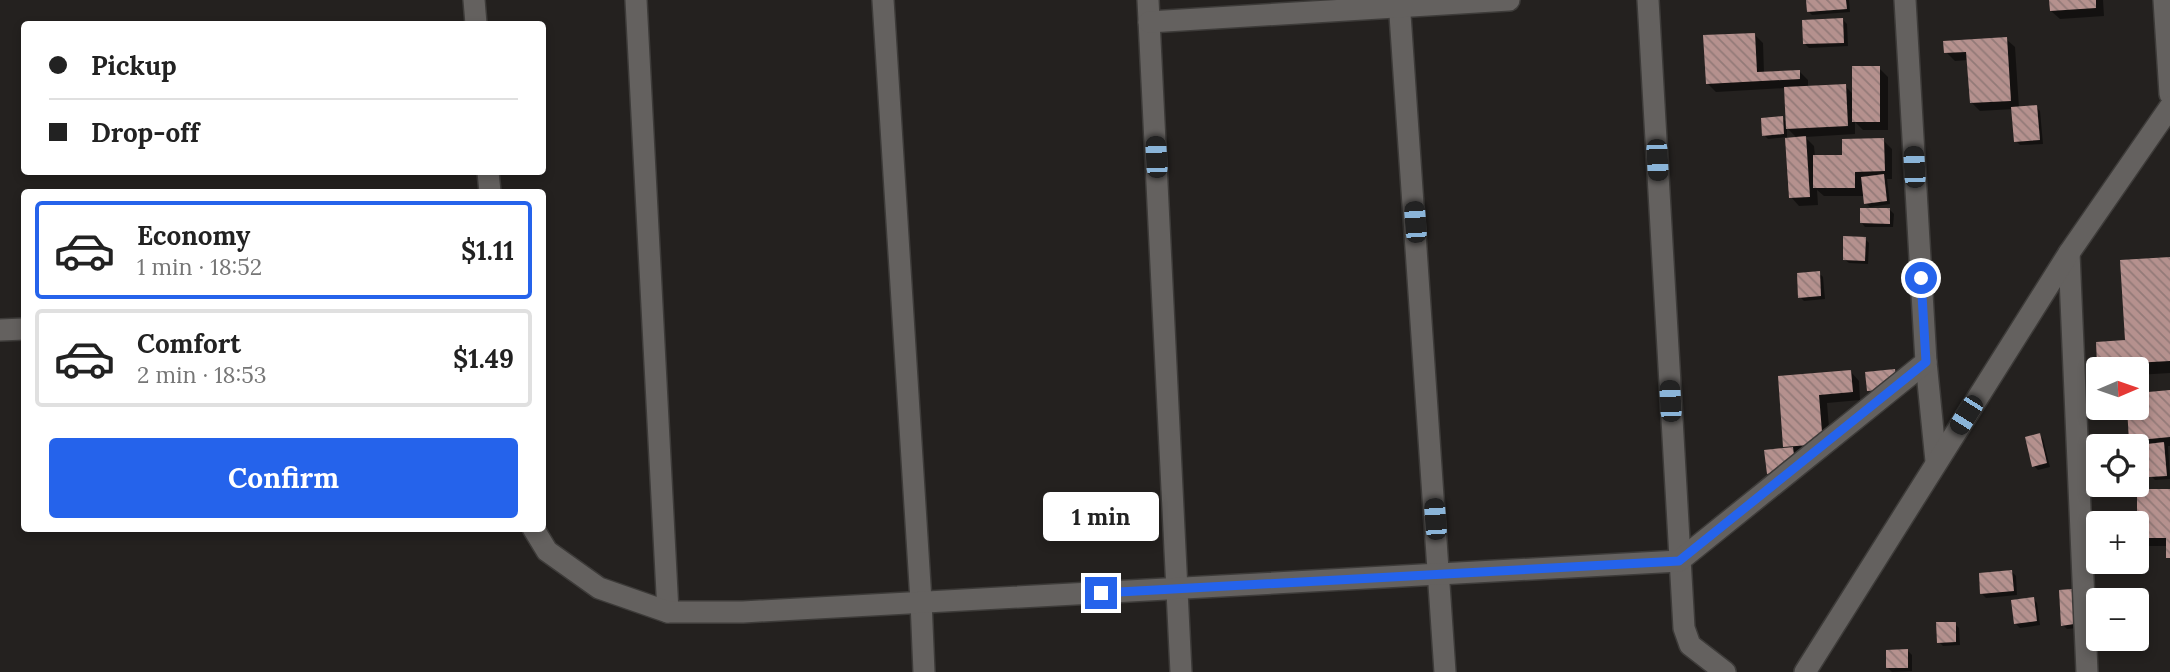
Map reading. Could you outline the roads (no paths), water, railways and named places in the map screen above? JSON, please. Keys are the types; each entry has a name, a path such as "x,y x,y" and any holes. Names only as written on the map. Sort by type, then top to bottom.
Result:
{"street":[{"path":"474,0 476,21"},
{"path":"636,0 667,612"},
{"path":"884,0 921,601 923,672"},
{"path":"1147,0 1181,672"},
{"path":"1149,22 1399,3 1509,0"},
{"path":"1648,0 1684,628 1690,645 1725,672"},
{"path":"1905,0 1926,362 1936,461"},
{"path":"2164,0 2170,94"},
{"path":"1399,3 1445,672"},
{"path":"1805,672 2069,253 2170,107"},
{"path":"2069,253 2087,672"},
{"path":"0,330 21,329"},
{"path":"535,532 547,551 599,588 667,612 743,612 1679,561 1926,362"}]}
